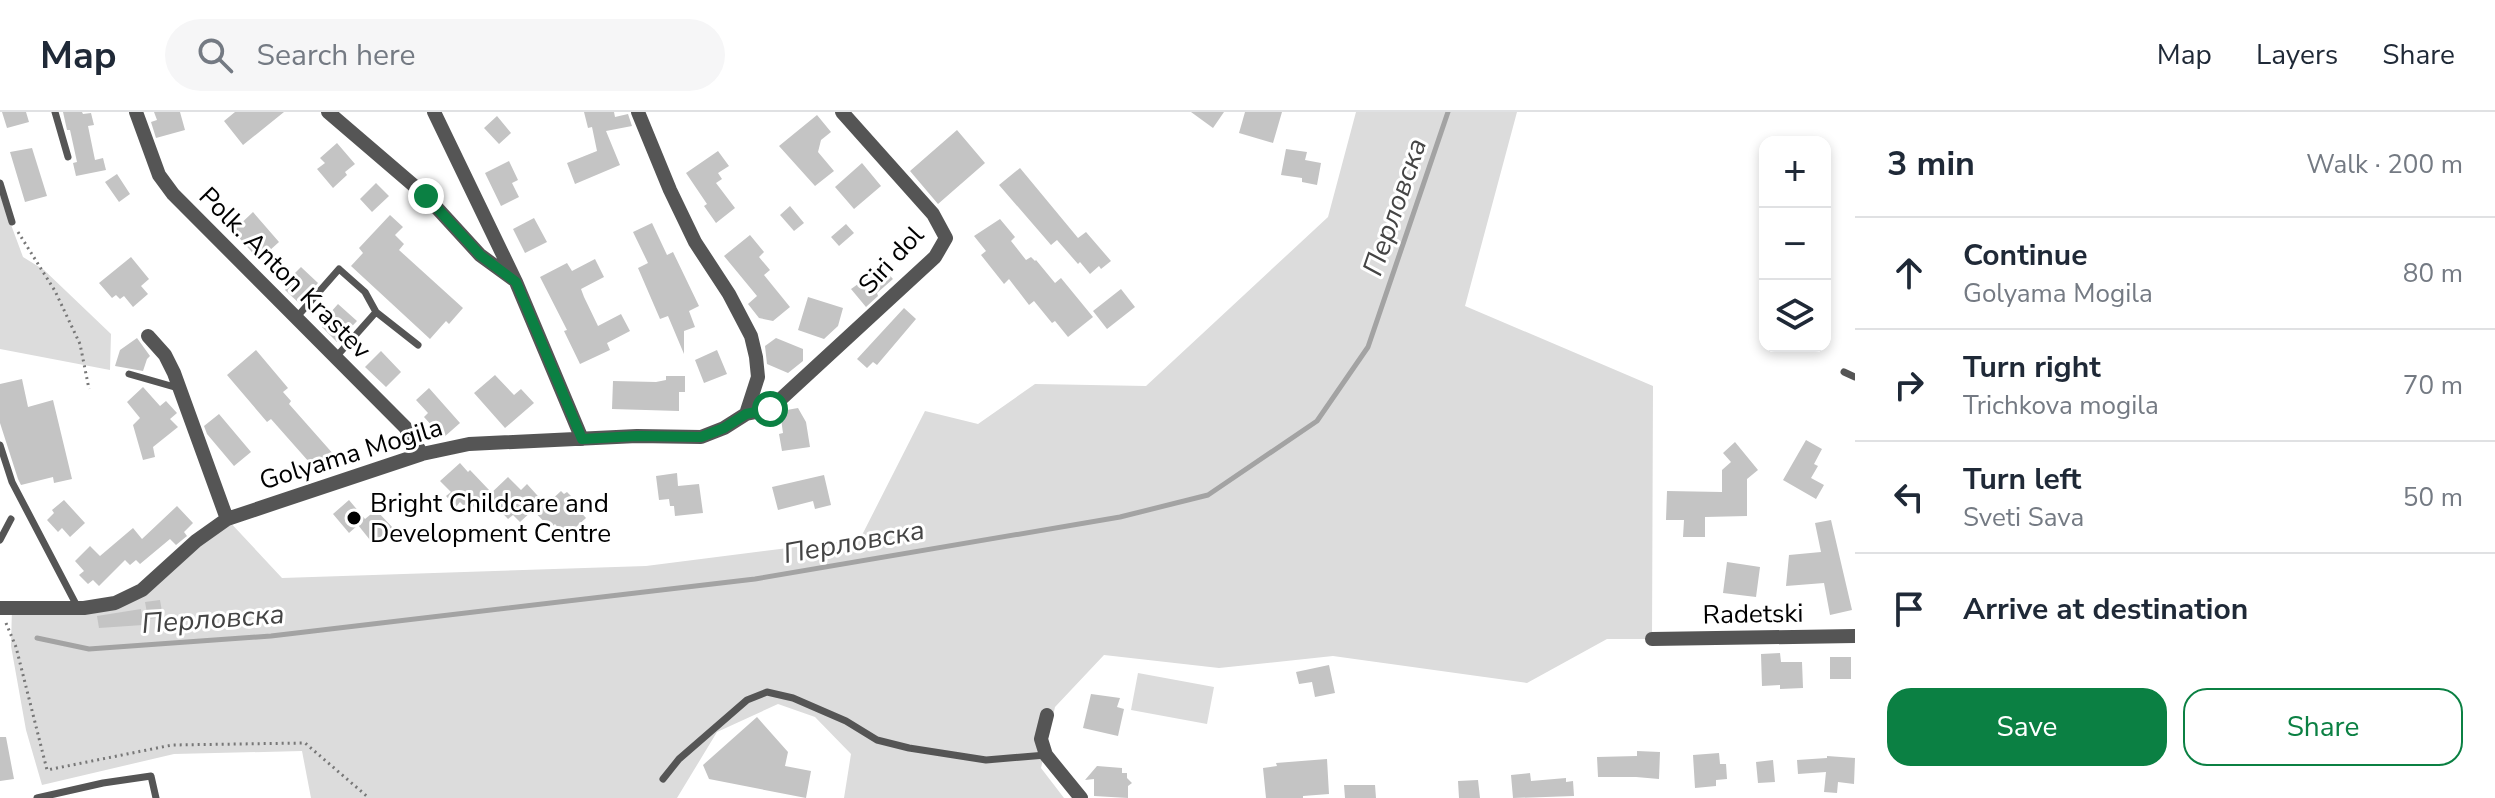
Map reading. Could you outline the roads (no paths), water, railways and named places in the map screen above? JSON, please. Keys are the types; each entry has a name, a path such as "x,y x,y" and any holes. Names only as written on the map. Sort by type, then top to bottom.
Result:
{"street":[{"name":"Polk. Anton Krastev","path":"136,112 159,175 173,194 405,427 422,454"},
{"path":"328,112 426,196 480,255 516,282"},
{"path":"434,112 516,282 582,439"},
{"path":"638,112 695,242 729,294 751,336 758,377 746,414"},
{"name":"Siri dol","path":"746,414 770,409 935,257 946,238 933,214 842,112"},
{"path":"148,336 165,355 180,389 227,519"},
{"name":"Golyama Mogila","path":"0,608 78,608 115,603 142,590 196,541 227,519 422,454 469,444 637,436 701,437 724,428 746,414"},
{"name":"Radetski","path":"1652,639 1855,636"},
{"path":"1047,715 1041,739 1046,755 1081,798"}],"lane":[{"path":"55,112 68,157"},
{"path":"0,183 12,222"},
{"path":"296,318 339,269 365,292 376,312 418,345"},
{"path":"336,357 376,312"},
{"path":"1844,372 1855,377"},
{"path":"129,374 180,389"},
{"path":"0,445 12,482 78,608"},
{"path":"0,540 11,519"},
{"path":"663,779 679,759 747,700 767,692 793,698 846,721 877,740 909,748 986,760 1046,755"},
{"path":"37,798 151,776 156,798"}],"waterway":[{"name":"Перловска","path":"37,638 89,649 271,636 755,579 1120,517 1208,495 1317,421 1368,347 1448,112"}],"place":[{"name":"Bright Childcare and Development Centre","path":"354,518"}]}
